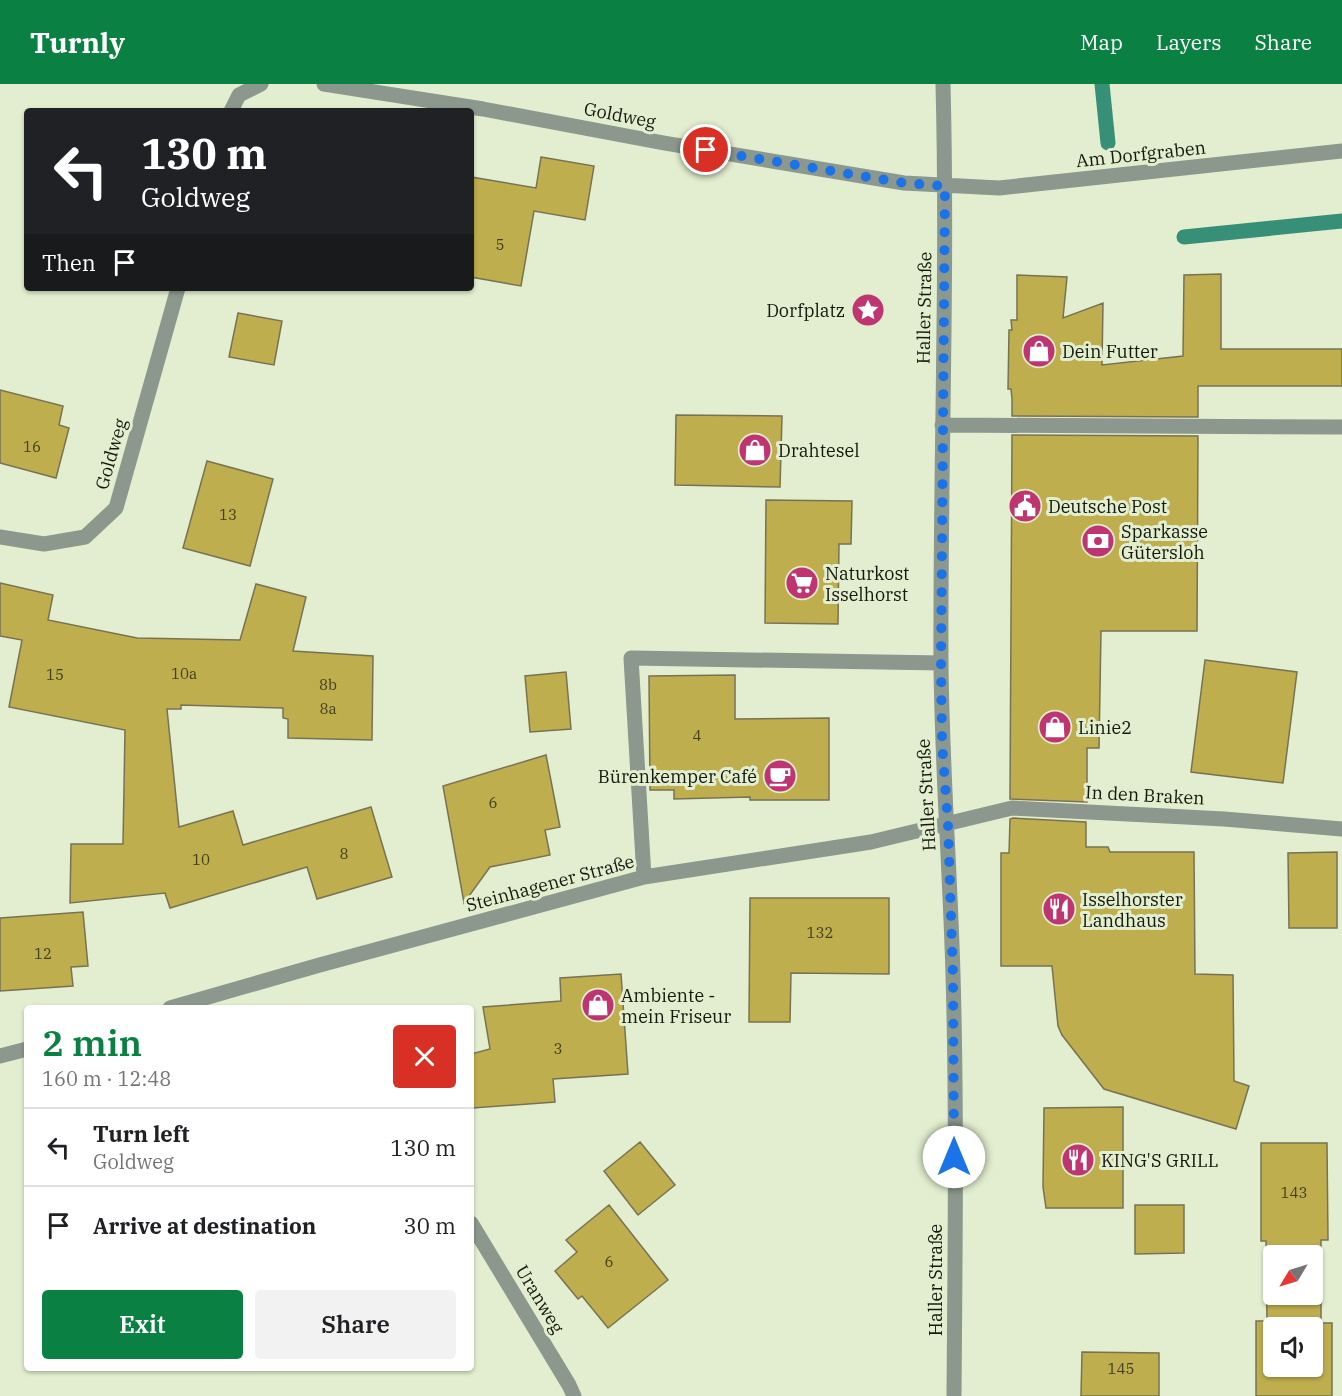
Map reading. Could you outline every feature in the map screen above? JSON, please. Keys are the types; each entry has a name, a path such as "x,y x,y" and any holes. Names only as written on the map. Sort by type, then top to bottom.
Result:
{"street":[{"path":"231,108 234,89 261,84"},
{"name":"Goldweg","path":"324,84 483,109 664,143 904,183 945,186"},
{"name":"Haller Straße","path":"943,84 945,186 941,663 942,743 948,824 953,988 954,1396"},
{"name":"Am Dorfgraben","path":"945,186 999,188 1342,151"},
{"name":"Goldweg","path":"0,537 44,544 85,537 116,508 177,291"},
{"path":"942,425 1342,427"},
{"path":"644,877 631,658 941,663"},
{"name":"In den Braken","path":"948,824 1012,808 1224,819 1342,829"},
{"name":"Steinhagener Straße","path":"192,1005 221,1001 644,877 871,842 948,824"},
{"path":"0,1056 24,1050"},
{"name":"Uranweg","path":"474,1228 574,1396"}],"building":[{"path":"541,157 594,166 585,220 534,211 521,286 474,278 474,178 536,188"},
{"path":"1221,274 1221,349 1342,349 1342,386 1198,386 1198,417 1012,416 1011,389 1008,389 1009,330 1012,330 1011,320 1017,320 1017,275 1067,277 1063,318 1103,303 1102,365 1183,356 1184,275"},
{"path":"238,313 282,321 274,365 229,357"},
{"path":"0,390 63,406 59,425 69,428 56,478 0,463"},
{"path":"676,415 782,416 780,487 675,485"},
{"name":"Sparkasse Gütersloh","path":"1012,435 1198,436 1197,631 1101,631 1099,748 1087,748 1087,802 1010,799"},
{"path":"207,461 273,479 250,566 183,548"},
{"name":"Naturkost Isselhorst","path":"766,500 852,501 851,544 839,544 838,624 765,623"},
{"path":"0,583 53,595 48,620 137,638 240,640 256,584 306,597 293,651 373,656 372,740 288,738 288,719 283,718 283,708 181,705 181,709 167,709 179,827 233,811 243,845 371,807 392,877 317,899 307,867 170,908 165,893 70,903 71,844 123,844 125,730 9,707 22,640 0,636"},
{"path":"1205,660 1297,672 1283,783 1191,772"},
{"path":"566,672 571,729 530,732 525,676"},
{"path":"735,675 735,719 829,718 829,800 750,800 750,797 674,799 674,790 650,790 649,676"},
{"path":"546,755 560,827 545,830 550,855 490,867 464,903 443,786"},
{"path":"1010,819 1086,822 1086,847 1108,847 1110,852 1194,852 1195,974 1233,975 1234,1081 1249,1086 1236,1129 1104,1089 1062,1035 1058,1026 1052,966 1001,966 1001,853 1009,853"},
{"path":"1337,852 1337,928 1289,928 1288,853"},
{"path":"750,898 889,898 889,974 791,973 790,1022 749,1022"},
{"path":"83,912 88,966 71,967 73,986 0,991 0,918"},
{"path":"621,974 628,1074 553,1079 555,1102 474,1108 474,1053 490,1049 483,1007 561,1001 560,978"},
{"path":"1123,1107 1123,1208 1046,1208 1043,1187 1044,1108"},
{"path":"640,1142 675,1185 638,1215 604,1171"},
{"path":"1261,1143 1327,1143 1328,1240 1321,1240 1321,1245 1266,1245 1266,1241 1261,1241"},
{"path":"609,1205 668,1280 608,1328 582,1296 578,1299 555,1271 577,1252 566,1240"},
{"path":"1135,1205 1184,1205 1184,1253 1135,1254"},
{"path":"1267,1305 1321,1305 1321,1317 1267,1317"},
{"path":"1256,1321 1263,1321 1263,1377 1323,1377 1323,1323 1332,1323 1332,1396 1256,1396"},
{"path":"1082,1352 1159,1353 1159,1396 1081,1396"}],"waterway":[{"path":"1102,84 1108,143"},
{"path":"1184,237 1342,221"}],"place":[{"name":"Dorfplatz","path":"868,310"},
{"name":"Dein Futter","path":"1039,351"},
{"name":"Drahtesel","path":"755,450"},
{"name":"Deutsche Post","path":"1025,506"},
{"name":"Sparkasse Gütersloh","path":"1098,541"},
{"name":"Naturkost Isselhorst","path":"802,583"},
{"name":"Linie2","path":"1055,727"},
{"name":"Bürenkemper Café","path":"780,776"},
{"name":"Isselhorster Landhaus","path":"1059,909"},
{"name":"Ambiente - mein Friseur","path":"598,1005"},
{"name":"KING'S GRILL","path":"1078,1160"}],"route":[{"path":"706,150 904,183 945,186 941,663 942,743 948,824 953,976 954,1157"}]}
